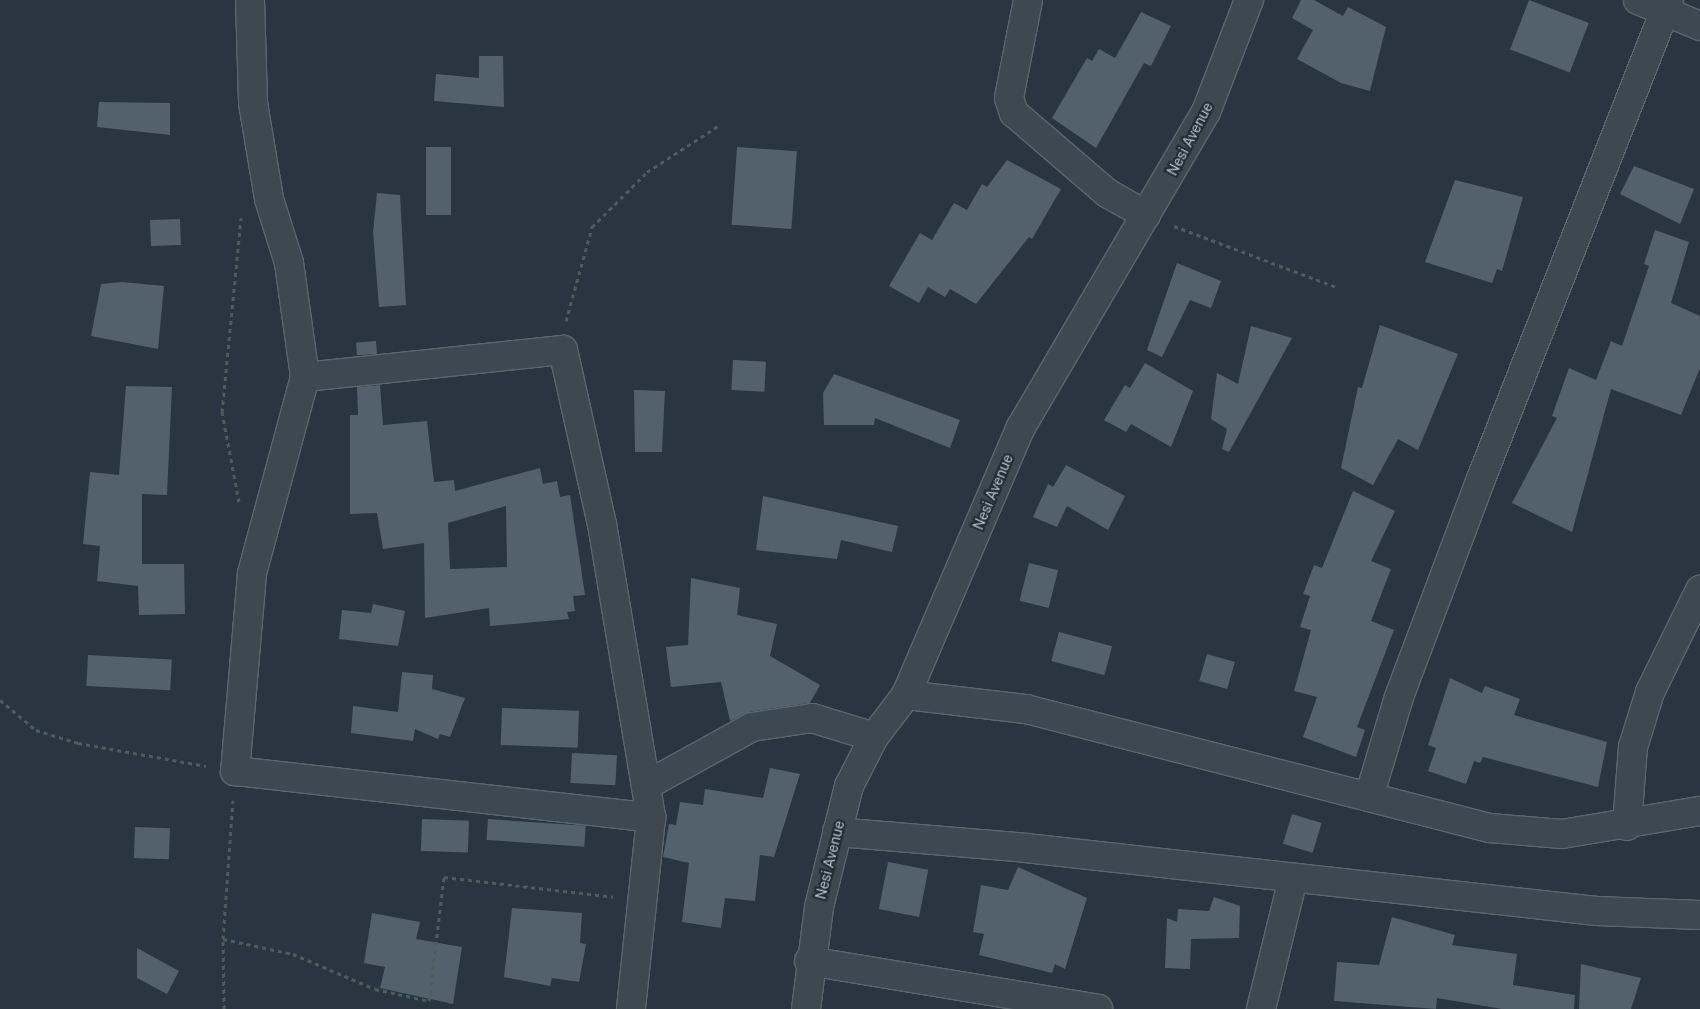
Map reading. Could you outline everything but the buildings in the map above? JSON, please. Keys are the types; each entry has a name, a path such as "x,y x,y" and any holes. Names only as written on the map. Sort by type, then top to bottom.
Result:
{"street":[{"path":"250,0 253,103 269,199 289,263 305,377 252,574 235,771 651,818"},
{"path":"1028,0 1008,98 1014,113 1100,187 1146,215"},
{"name":"Nesi Avenue","path":"806,1009 809,961 849,786 874,738 906,695 1021,427 1206,112 1249,0"},
{"path":"1638,0 1668,6 1700,26"},
{"path":"1369,797 1399,696 1470,506 1668,6"},
{"path":"305,377 563,350 602,524 651,818 644,901 631,1009"},
{"path":"1627,826 1633,747 1650,692 1700,590"},
{"path":"906,695 1026,709 1490,828 1562,834 1627,826 1700,810"},
{"path":"647,785 752,727 812,718 874,738"},
{"path":"837,832 1026,848 1293,879 1597,911 1700,916"},
{"path":"1261,1009 1293,879"},
{"path":"809,961 1098,1009"}],"path":[{"path":"563,350 567,309 592,227 647,172 718,126"},
{"path":"240,507 222,412 242,209"},
{"path":"1146,215 1339,288"},
{"path":"0,700 36,730 78,743 235,771 223,939 224,1009"},
{"path":"223,939 293,954 374,989 429,1002 444,877 644,901"}]}
